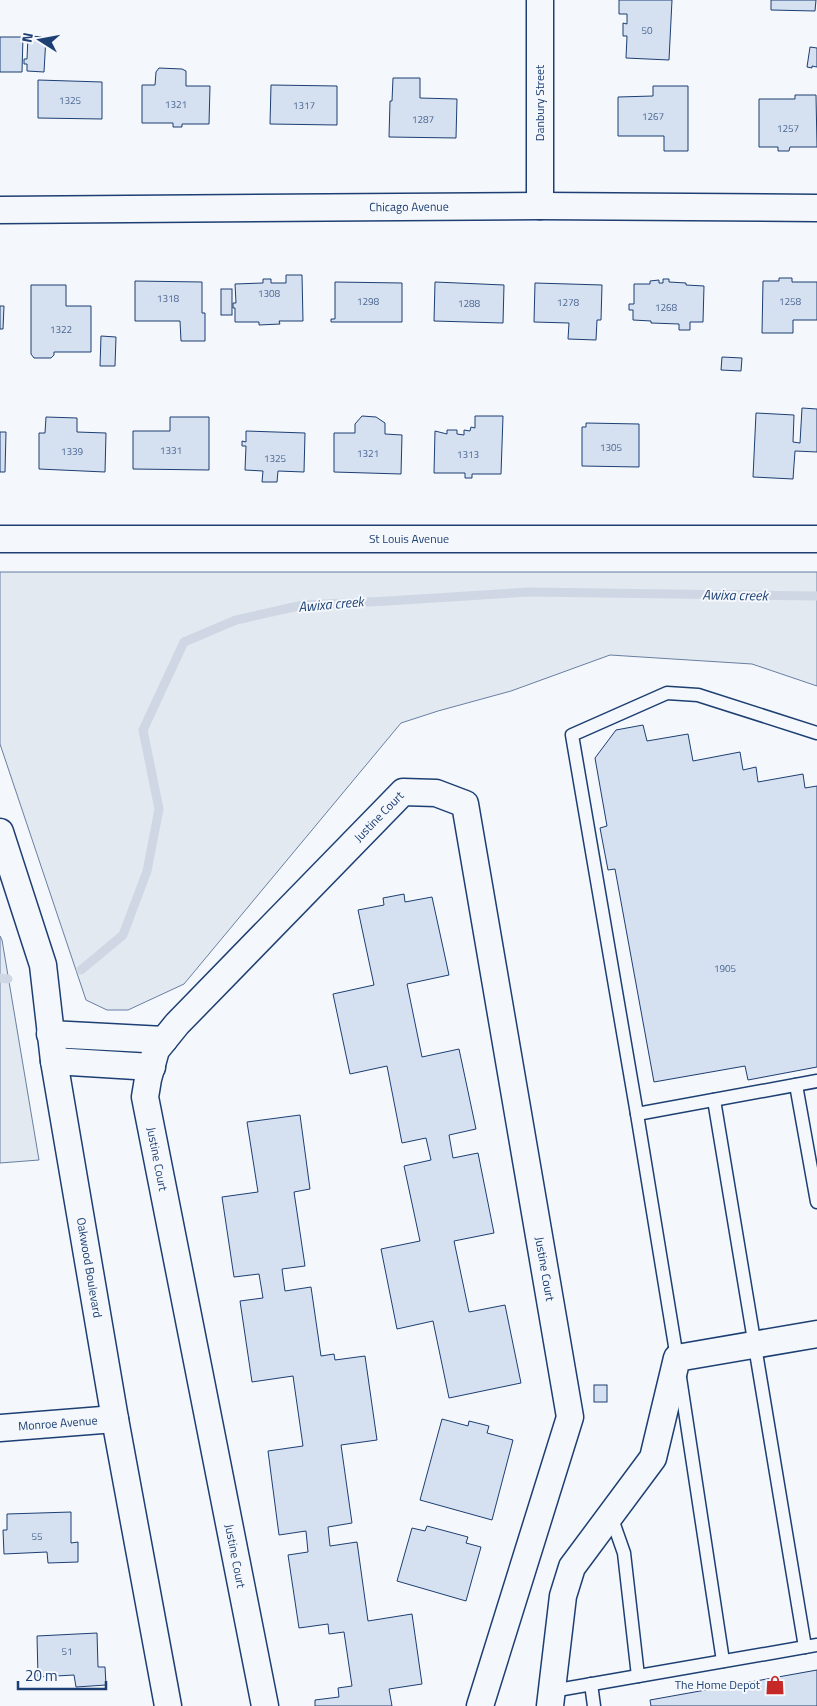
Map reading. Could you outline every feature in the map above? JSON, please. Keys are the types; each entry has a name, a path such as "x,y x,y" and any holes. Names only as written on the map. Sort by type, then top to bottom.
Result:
{"street":[{"name":"Danbury Street","path":"540,0 540,206"},
{"name":"Chicago Avenue","path":"0,210 540,206 817,208"},
{"name":"St Louis Avenue","path":"0,538 817,539"},
{"name":"Justine Court","path":"265,1706 145,1096 156,1050 177,1024 403,792 436,793 465,804 570,1417 480,1706"},
{"name":"Oakwood Boulevard","path":"0,832 43,965 54,1061 115,1419 168,1706"},
{"path":"50,1034 164,1040"},
{"path":"54,1061 152,1067"},
{"path":"551,1698 562,1596 572,1567 653,1458 677,1358 817,1334"},
{"name":"Monroe Avenue","path":"0,1428 115,1419"}],"lane":[{"path":"723,1662 677,1358 572,735 667,693 698,696 817,733"},
{"path":"637,1114 817,1081"},
{"path":"796,1085 817,1202"},
{"path":"551,1698 591,1684 811,1646 754,1345 714,1100"},
{"path":"610,1516 624,1553 638,1676"},
{"path":"591,1684 594,1706"}],"shaded area":[{"path":"0,572 817,572 817,686 752,664 610,655 511,691 401,723 184,984 128,1010 107,1010 86,1000 0,744"},
{"path":"0,936 2,940 39,1160 0,1163"}],"building":[{"path":"619,0 672,0 669,60 626,58 627,36 623,36 623,23 627,24 627,14 619,14"},
{"path":"771,0 816,0 815,11 771,10"},
{"path":"28,36 46,37 44,72 27,71 27,64 24,64 24,59 27,59"},
{"path":"0,37 23,37 22,72 0,72"},
{"path":"810,47 817,48 817,67 807,67"},
{"path":"159,68 182,69 186,71 186,86 210,86 209,124 182,124 182,127 173,127 173,123 142,123 142,85 155,85 156,72"},
{"path":"393,78 420,78 420,98 457,99 456,138 389,137"},
{"path":"38,80 102,82 102,119 38,118"},
{"path":"271,85 337,86 337,125 270,124"},
{"path":"653,86 688,86 688,151 664,151 664,136 618,136 618,97 653,96"},
{"path":"795,95 816,95 817,147 790,147 789,151 778,151 778,147 759,147 759,99 795,99"},
{"path":"286,275 302,275 303,321 279,321 280,324 259,325 259,322 235,322 233,303 236,303 235,284 263,283 263,279 271,279 271,283 286,283"},
{"path":"779,278 792,278 792,282 817,282 817,320 793,320 793,333 762,333 763,281 779,281"},
{"path":"663,279 669,279 669,282 686,283 686,285 704,286 703,322 690,322 690,330 679,330 679,324 633,320 633,310 629,310 629,304 634,304 634,284 650,284 650,281 659,280 659,283 663,283"},
{"path":"135,281 202,282 202,313 205,313 205,341 181,341 180,321 135,321"},
{"path":"335,282 402,283 402,322 331,322 331,319 335,319"},
{"path":"435,282 504,285 503,323 434,321"},
{"path":"535,283 602,285 601,320 597,320 596,340 568,339 569,323 534,322"},
{"path":"31,285 66,285 66,306 91,306 91,352 54,352 51,358 34,358 31,354"},
{"path":"221,289 232,289 232,315 221,315"},
{"path":"0,306 4,306 3,329 0,329"},
{"path":"101,336 116,337 115,366 100,366"},
{"path":"722,357 742,358 741,371 721,370"},
{"path":"802,408 817,409 817,452 795,451 793,479 753,477 756,413 794,415 793,442 800,443"},
{"path":"362,416 376,417 385,423 385,434 402,435 401,474 334,472 334,433 355,433 355,424"},
{"path":"475,416 503,416 501,474 472,474 472,478 465,478 465,473 434,473 435,431 447,434 447,430 457,430 457,434 464,435 464,430 470,431 471,427 475,428"},
{"path":"46,417 77,418 77,432 106,433 105,472 39,469 39,433 45,433"},
{"path":"170,417 209,417 209,470 133,469 133,431 170,431"},
{"path":"586,423 639,424 639,467 582,466 582,427 586,427"},
{"path":"246,431 305,433 304,472 278,471 277,482 262,482 263,471 245,470 246,446 242,446 242,441 246,442"},
{"path":"0,432 6,432 5,472 0,472"},
{"path":"643,725 647,741 688,734 693,761 740,752 743,770 756,767 758,782 803,774 805,788 817,786 817,1067 748,1080 745,1066 654,1082 615,869 608,870 600,828 607,826 595,758 616,730"},
{"path":"404,894 405,902 432,897 449,975 407,984 422,1057 459,1049 476,1129 449,1135 453,1158 478,1153 494,1233 454,1241 469,1312 505,1305 521,1383 449,1398 433,1321 397,1329 381,1249 420,1241 404,1166 431,1160 426,1138 402,1143 387,1066 350,1074 333,994 374,985 358,910 384,905 383,898"},
{"path":"300,1115 310,1189 294,1192 305,1266 282,1269 285,1291 311,1287 321,1356 334,1354 335,1360 365,1356 377,1440 341,1445 352,1523 328,1527 330,1546 357,1542 368,1621 412,1614 422,1684 389,1689 392,1706 315,1706 315,1700 339,1697 338,1688 352,1686 344,1632 329,1634 328,1624 299,1628 288,1555 308,1552 306,1531 279,1535 268,1451 303,1446 293,1376 252,1382 240,1301 263,1298 259,1274 234,1277 222,1197 258,1192 247,1122"},
{"path":"594,1385 607,1385 607,1402 594,1402"},
{"path":"442,1419 468,1426 469,1421 489,1426 487,1433 513,1440 492,1520 420,1500"},
{"path":"71,1512 71,1543 78,1542 78,1562 48,1563 47,1552 4,1554 3,1530 7,1530 7,1514"},
{"path":"427,1526 468,1537 466,1543 481,1547 466,1601 397,1581 412,1528 425,1531"},
{"path":"97,1633 98,1667 105,1667 106,1685 76,1687 74,1675 38,1677 37,1636"},
{"name":"The Home Depot","path":"817,1670 817,1706 651,1706 650,1700"}],"waterway":[{"name":"Awixa creek","path":"81,970 123,935 147,871 159,809 143,730 184,642 236,620 303,605 529,592 817,596"},
{"name":"Awixa creek","path":"0,978 8,979"}],"place":[{"name":"The Home Depot","path":"775,1685"}]}
